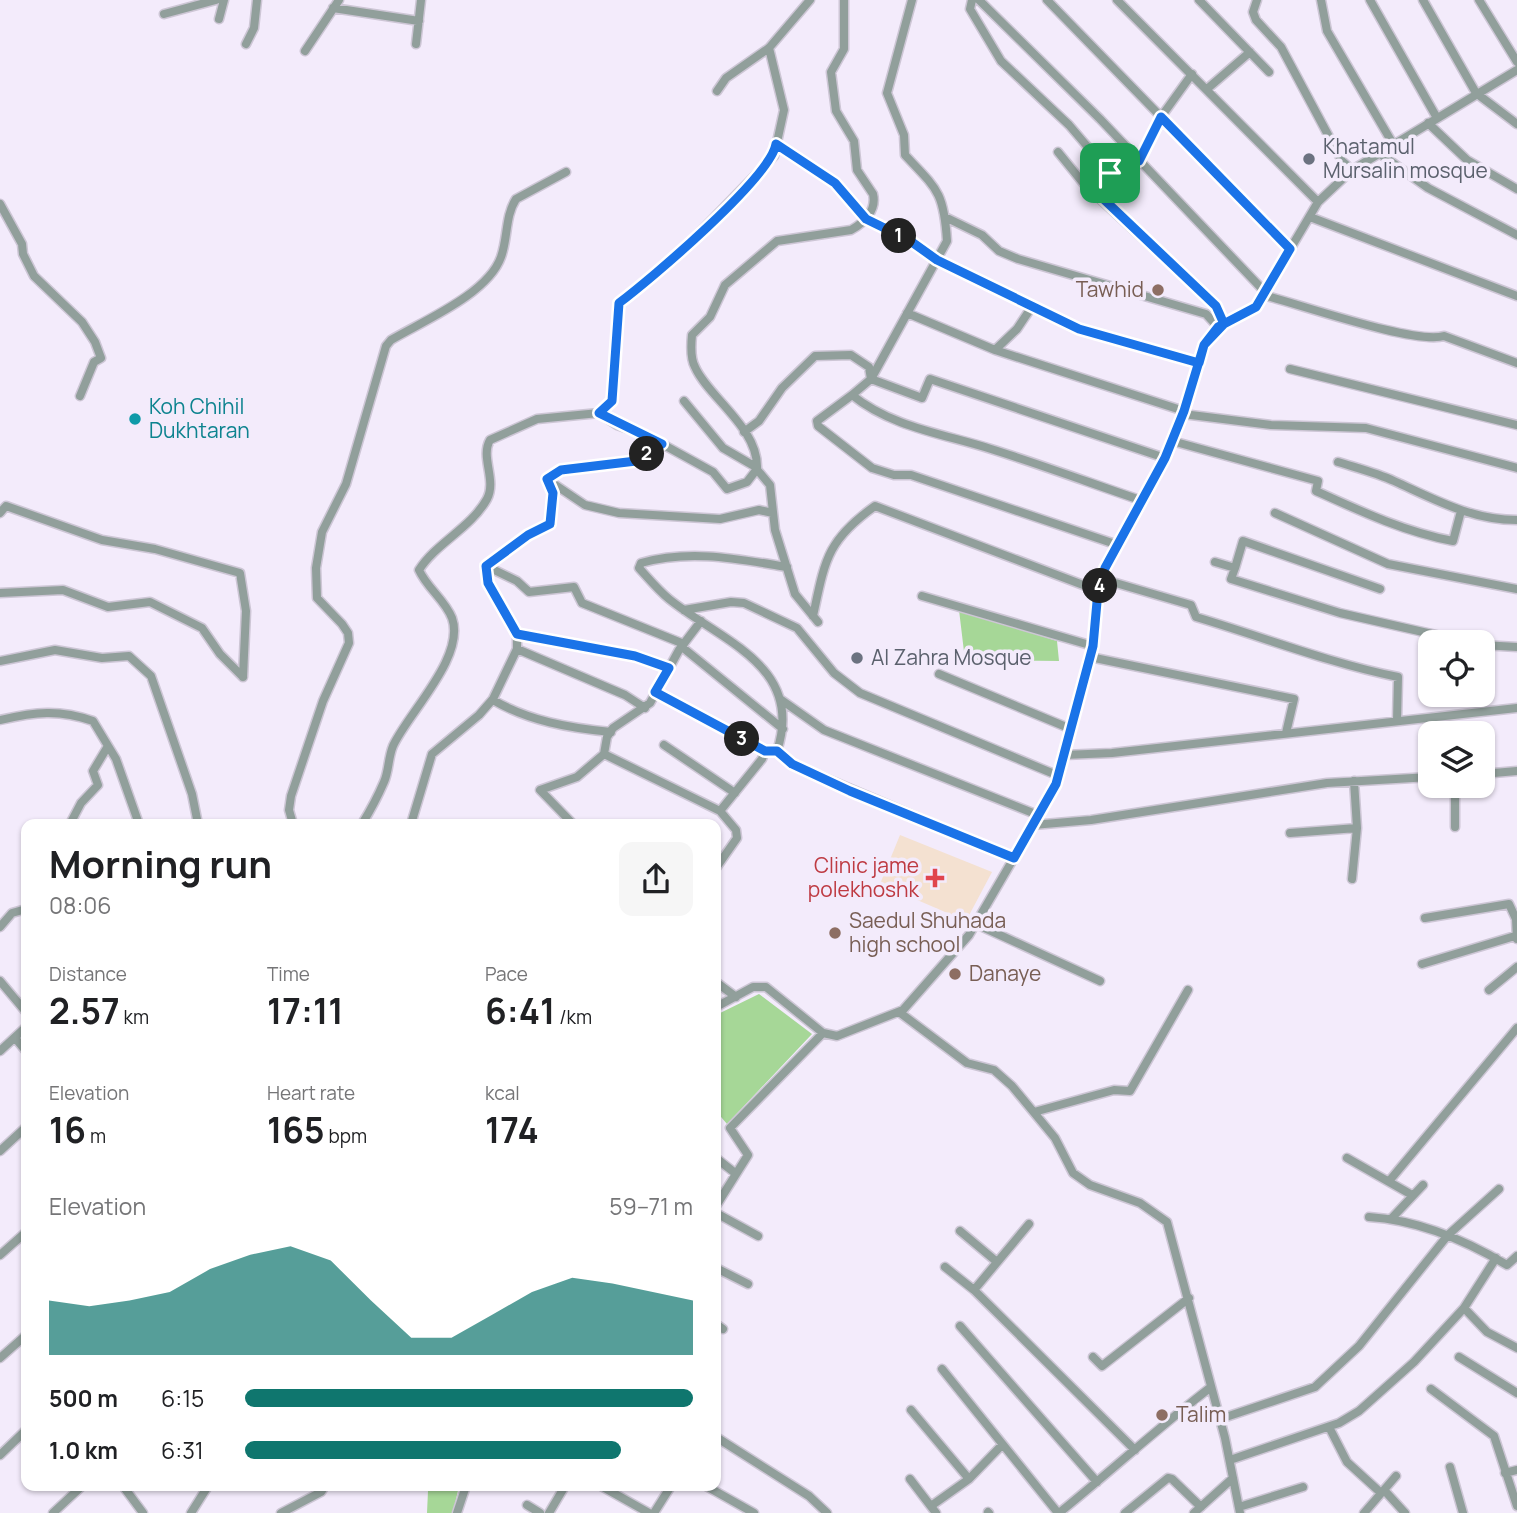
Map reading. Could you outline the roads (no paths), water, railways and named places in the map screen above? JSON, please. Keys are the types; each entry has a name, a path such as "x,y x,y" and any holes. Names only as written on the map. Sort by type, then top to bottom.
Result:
{"street":[{"path":"164,14 216,0"},
{"path":"219,19 224,0"},
{"path":"246,44 254,28 257,0"},
{"path":"305,51 339,0"},
{"path":"416,44 421,0"},
{"path":"717,91 726,78 769,48 810,0"},
{"path":"365,819 385,781 386,765 394,744 448,657 453,635 452,618 425,583 419,570 428,556 445,544 487,498 490,487 486,446 490,439 537,419 599,413 713,472 727,489 747,482 757,469 755,454 729,407 696,371 692,335 710,317 725,285 776,241 841,233 860,225 866,219 875,199 856,170 855,141 836,111 831,72 844,49 844,0"},
{"path":"912,0 887,93 904,135 905,155 939,192 947,241 871,379 817,421 818,426 872,468 894,475 911,475 1118,545"},
{"path":"972,0 970,9 1001,61 1069,125 1110,173"},
{"path":"979,0 1131,151 1264,293 1387,330 1435,340 1444,336 1517,363"},
{"path":"1046,0 1290,249"},
{"path":"1117,0 1318,202"},
{"path":"1199,0 1269,72"},
{"path":"1257,0 1253,12 1256,20 1281,47 1342,161 1352,170"},
{"path":"1321,0 1327,31 1393,144"},
{"path":"1370,0 1437,118"},
{"path":"1423,0 1476,93 1517,124"},
{"path":"1479,0 1517,62"},
{"path":"333,8 419,21"},
{"path":"599,413 612,401 619,303 663,270 774,156 784,110 769,48"},
{"path":"1207,89 1250,52"},
{"path":"721,1004 753,987 766,987 823,1033 837,1036 898,1012 976,924 1059,776 1093,646 1098,591 1102,579 1165,458 1184,413 1204,345 1221,326 1256,307 1318,202 1352,170 1517,70"},
{"path":"1139,161 1161,117 1192,74"},
{"path":"1428,123 1467,160 1517,189"},
{"path":"776,144 835,183 866,219 909,240 937,260 1079,329 1199,363"},
{"path":"1094,190 1131,151"},
{"path":"1059,152 1084,184 1094,190 1216,306 1221,326"},
{"path":"1379,153 1428,188 1517,234"},
{"path":"292,819 289,810 291,796 323,701 349,643 348,633 342,624 317,598 315,580 322,532 346,485 386,346 391,340 438,314 485,281 496,270 512,205 516,199 566,172"},
{"path":"0,204 22,244 23,254 34,276 82,322 95,342 100,358 93,362 80,397"},
{"path":"945,217 982,234 999,251 1018,259 1206,314 1221,326"},
{"path":"1310,217 1517,296"},
{"path":"995,350 1017,329 1031,308"},
{"path":"907,313 995,350 1184,413 1271,425 1366,428 1517,468"},
{"path":"744,432 759,421 782,388 815,356 851,355 869,367 871,379"},
{"path":"1290,369 1517,425"},
{"path":"871,379 922,398 930,379 1165,458"},
{"path":"852,395 883,414 919,429 991,449 1143,501"},
{"path":"684,401 723,448 757,469 773,491 775,530 795,594 816,619 822,575 832,549 846,527 875,506 1098,591"},
{"path":"1172,441 1318,481 1316,491 1395,525 1444,539 1453,541 1461,511"},
{"path":"547,479 561,470 636,461 662,444"},
{"path":"1338,462 1395,481 1415,493 1461,511 1517,520"},
{"path":"547,479 586,505 619,513 720,519 758,510 773,513"},
{"path":"486,566 528,535 550,524 553,493 547,479"},
{"path":"0,513 6,506 102,540 155,549 240,573 246,611 243,677 220,654 202,628 150,602 108,607 63,590 0,593"},
{"path":"1275,513 1388,564 1517,589"},
{"path":"1380,589 1243,541 1231,579 1340,613 1418,631"},
{"path":"777,751 783,729 780,699 757,659 684,610 639,568 641,563 659,558 716,556 787,567"},
{"path":"1215,562 1235,568"},
{"path":"412,819 432,754 493,700 502,687 517,649 517,634 488,583 486,566"},
{"path":"486,566 517,581 529,592 573,587 582,603 683,645 783,729"},
{"path":"1102,579 1191,605 1196,617 1250,632 1340,664 1398,677 1397,721"},
{"path":"922,596 1093,646"},
{"path":"684,610 731,602 744,603 797,628 834,673 860,693 1059,776"},
{"path":"568,819 540,790 577,777 604,754 611,732 645,708 683,645 701,621"},
{"path":"517,634 635,656 669,668"},
{"path":"1495,646 1517,647"},
{"path":"517,649 625,695 645,708"},
{"path":"0,661 55,650 102,658 130,656 135,660 150,676 192,794 197,819"},
{"path":"1090,657 1294,699 1286,733"},
{"path":"939,674 1071,729"},
{"path":"655,692 765,751 777,751 792,764 850,791 1014,858"},
{"path":"780,699 824,730 1038,815"},
{"path":"493,700 513,712 554,723 611,732"},
{"path":"1064,755 1112,753 1517,708"},
{"path":"0,720 32,713 72,713 93,721 108,746 137,819"},
{"path":"664,745 735,793"},
{"path":"73,819 81,803 98,785 93,771 108,746"},
{"path":"720,811 762,759 765,751"},
{"path":"604,754 720,811 736,830 737,838 721,861"},
{"path":"1495,773 1517,771"},
{"path":"1033,825 1091,820 1235,796 1354,781 1418,778"},
{"path":"1352,879 1357,828 1354,781"},
{"path":"1455,798 1455,827"},
{"path":"1290,833 1357,828"},
{"path":"1422,964 1516,936 1516,919 1509,904 1426,918"},
{"path":"0,927 12,913 21,910"},
{"path":"976,924 1100,981"},
{"path":"1489,990 1517,968"},
{"path":"0,981 21,1006"},
{"path":"721,986 736,996"},
{"path":"1034,1112 1114,1090 1130,1091 1188,990"},
{"path":"898,1012 967,1063 994,1070 1055,1138 1073,1173 1090,1185 1140,1203 1167,1222 1220,1419 1239,1510 1303,1486"},
{"path":"1390,1180 1517,1028"},
{"path":"0,1051 21,1032"},
{"path":"721,1197 748,1155 730,1128 823,1033"},
{"path":"15,1038 21,1045"},
{"path":"0,1151 21,1132"},
{"path":"1347,1158 1390,1180 1412,1195"},
{"path":"721,1162 735,1173"},
{"path":"1391,1219 1423,1185"},
{"path":"1220,1419 1315,1387 1359,1346 1448,1235 1499,1189"},
{"path":"721,1216 758,1236"},
{"path":"1369,1217 1391,1219 1448,1235 1507,1265 1517,1256"},
{"path":"974,1290 1029,1224"},
{"path":"960,1231 997,1262"},
{"path":"0,1255 21,1236"},
{"path":"1230,1460 1350,1418 1464,1308 1496,1258"},
{"path":"945,1266 974,1290 1135,1450"},
{"path":"721,1270 748,1284"},
{"path":"1093,1357 1102,1366 1189,1298"},
{"path":"1464,1308 1488,1332 1517,1348"},
{"path":"960,1326 1097,1482"},
{"path":"0,1359 21,1340"},
{"path":"1459,1357 1517,1393"},
{"path":"942,1369 1059,1513 1135,1450 1151,1433 1211,1387"},
{"path":"1431,1389 1494,1436 1517,1506"},
{"path":"911,1410 969,1479"},
{"path":"1329,1427 1347,1462 1405,1513"},
{"path":"0,1455 21,1435"},
{"path":"721,1440 810,1496 827,1513"},
{"path":"910,1479 933,1510 969,1479 1002,1445"},
{"path":"1450,1468 1463,1513"},
{"path":"1505,1473 1517,1470"},
{"path":"1364,1513 1396,1476"},
{"path":"1125,1513 1167,1478 1172,1479 1197,1510 1233,1478"},
{"path":"53,1513 77,1491"},
{"path":"127,1491 143,1513"},
{"path":"191,1513 205,1491"},
{"path":"281,1513 322,1491"},
{"path":"457,1513 464,1491"},
{"path":"549,1513 562,1491"},
{"path":"610,1491 649,1513"},
{"path":"654,1513 668,1491"},
{"path":"715,1491 754,1513"},
{"path":"527,1505 540,1513"}],"place":[{"name":"Khatamul Mursalin mosque","path":"1309,159"},
{"name":"Tawhid","path":"1158,290"},
{"name":"Koh Chihil Dukhtaran","path":"135,419"},
{"name":"Al Zahra Mosque","path":"857,658"},
{"name":"Clinic jame polekhoshk","path":"935,878"},
{"name":"Saedul Shuhada high school","path":"835,933"},
{"name":"Danaye","path":"955,974"},
{"name":"Talim","path":"1162,1415"}]}
